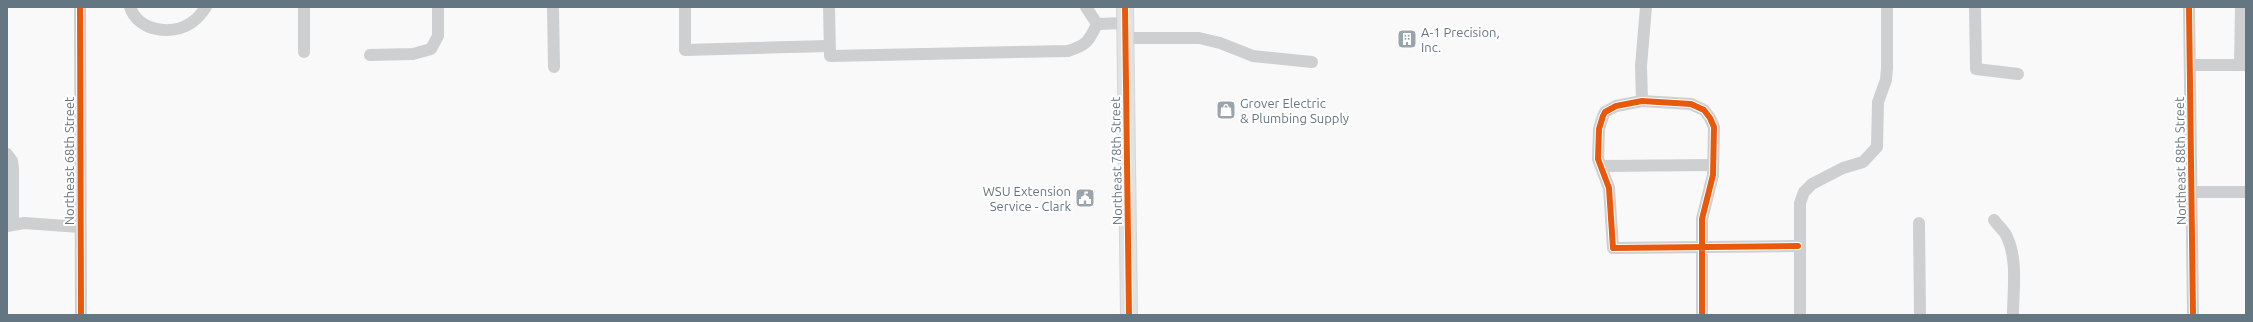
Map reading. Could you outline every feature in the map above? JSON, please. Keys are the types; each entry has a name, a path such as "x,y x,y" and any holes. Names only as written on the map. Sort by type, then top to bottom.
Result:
{"main road":[{"name":"Northeast 78th Street","path":"1125,7 1129,315"}],"street":[{"name":"Northeast 68th Street","path":"80,7 81,315"},
{"path":"130,7 133,16 144,26 170,29 191,23 206,7"},
{"path":"304,7 304,52"},
{"path":"370,55 413,54 431,50 438,36 438,7"},
{"path":"553,7 554,67"},
{"path":"685,7 685,50 829,46"},
{"path":"829,7 830,56 1068,51 1083,46 1090,40 1097,24"},
{"path":"1086,7 1097,24 1125,30 1199,38 1220,43 1253,56 1312,62"},
{"path":"1642,101 1641,66 1646,7"},
{"path":"1800,315 1798,246 1800,203 1804,192 1812,184 1829,174 1863,162 1877,147 1878,102 1886,80 1888,68 1887,7"},
{"path":"1975,7 1976,69 2018,74"},
{"name":"Northeast 88th Street","path":"2190,7 2193,315"},
{"path":"2190,65 2243,65 2241,7"},
{"path":"1702,315 1702,248 1702,219 1712,183 1712,122 1704,110 1692,104 1642,101 1612,107 1605,112 1598,129 1598,158 1609,188 1613,248 1702,248 1798,246"},
{"path":"9,157 14,178 10,225 80,227"},
{"path":"1601,166 1713,165"},
{"path":"2192,192 2246,192"},
{"path":"1994,220 2007,237 2010,246 2013,315"},
{"path":"1919,223 1920,315"}],"cycle path":[{"path":"80,7 81,315"},
{"path":"1125,7 1129,315"},
{"path":"2189,7 2193,315"},
{"path":"1702,315 1702,219 1713,175 1714,127 1710,118 1704,110 1691,104 1642,101 1616,106 1605,112 1599,129 1598,159 1609,188 1613,248 1798,246"}],"place":[{"name":"A-1 Precision, Inc.","path":"1407,39"},
{"name":"Grover Electric & Plumbing Supply","path":"1226,110"},
{"name":"WSU Extension Service - Clark","path":"1085,198"}]}
